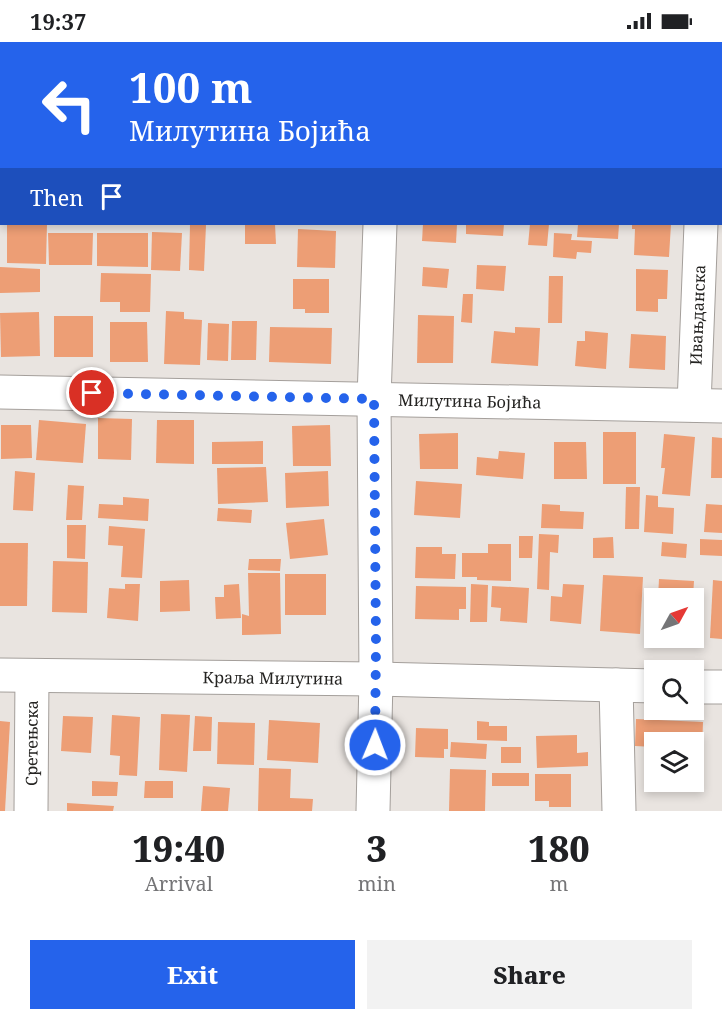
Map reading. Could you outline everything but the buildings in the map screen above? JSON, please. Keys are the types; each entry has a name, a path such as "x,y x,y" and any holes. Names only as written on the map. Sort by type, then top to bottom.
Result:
{"street":[{"path":"373,811 376,680 374,399 380,225"},
{"name":"Ивањданска","path":"701,225 708,406"},
{"name":"Милутина Бојића","path":"0,392 708,406"},
{"name":"Краља Милутина","path":"0,675 644,686"},
{"name":"Сретењска","path":"31,811 32,676"},
{"path":"616,685 619,811"},
{"path":"704,687 722,687"}],"route":[{"path":"92,393 374,399 375,745"}]}
